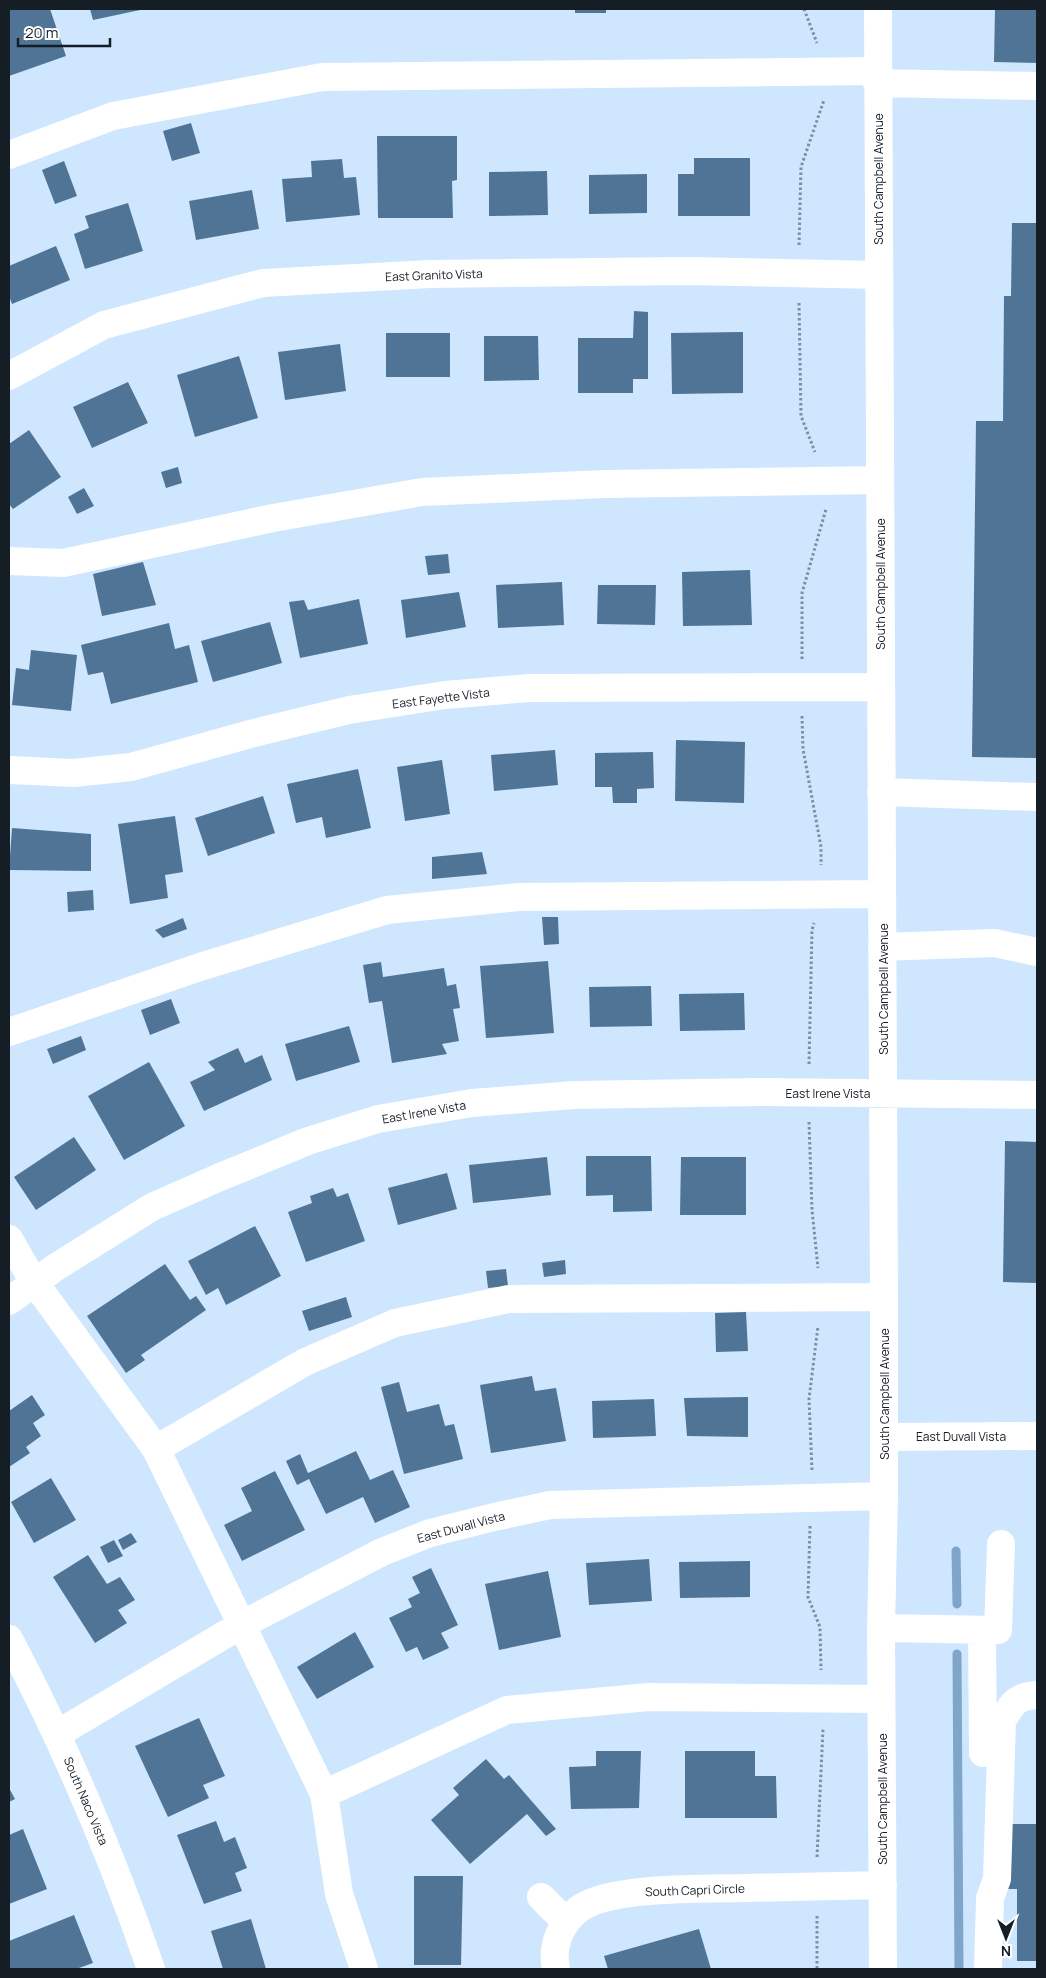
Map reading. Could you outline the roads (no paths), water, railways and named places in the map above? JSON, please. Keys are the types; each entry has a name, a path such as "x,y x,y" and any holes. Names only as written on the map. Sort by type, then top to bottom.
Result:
{"street":[{"name":"South Campbell Avenue","path":"878,9 884,1297 884,1496 881,1628 883,1969"},
{"path":"9,155 113,116 322,77 827,72 878,77 1037,86"},
{"name":"East Granito Vista","path":"9,376 104,325 263,283 430,274 678,272 878,275"},
{"path":"9,561 63,563 273,518 422,492 604,484 880,480"},
{"name":"East Fayette Vista","path":"9,770 74,773 131,766 349,710 445,695 529,688 881,687"},
{"path":"881,792 1037,797"},
{"path":"9,1032 203,966 387,910 519,898 882,894"},
{"path":"882,946 994,944 1037,952"},
{"name":"East Irene Vista","path":"9,1301 56,1267 152,1207 308,1141 378,1119 472,1103 574,1095 760,1092 1037,1095"},
{"path":"9,1239 34,1282 156,1449 324,1794 339,1894 364,1969"},
{"path":"156,1449 305,1362 395,1324 508,1299 884,1297"},
{"name":"East Duvall Vista","path":"884,1436 1037,1436"},
{"name":"East Duvall Vista","path":"57,1734 241,1625 390,1548 430,1533 550,1505 884,1496"},
{"path":"881,1628 998,1630 1001,1544"},
{"path":"982,1630 983,1882 990,1898"},
{"name":"South Naco Vista","path":"9,1639 57,1734 122,1886 151,1969"},
{"path":"988,1969 990,1898 996,1879 1002,1721 1012,1704 1025,1696 1037,1696"},
{"path":"324,1794 507,1710 650,1697 881,1699"},
{"name":"South Capri Circle","path":"556,1969 554,1960 556,1939 566,1922 580,1908 604,1898 661,1890 883,1885"},
{"path":"541,1897 566,1922"}],"waterway":[{"path":"956,1551 957,1604"},
{"path":"957,1654 959,1969"}]}
